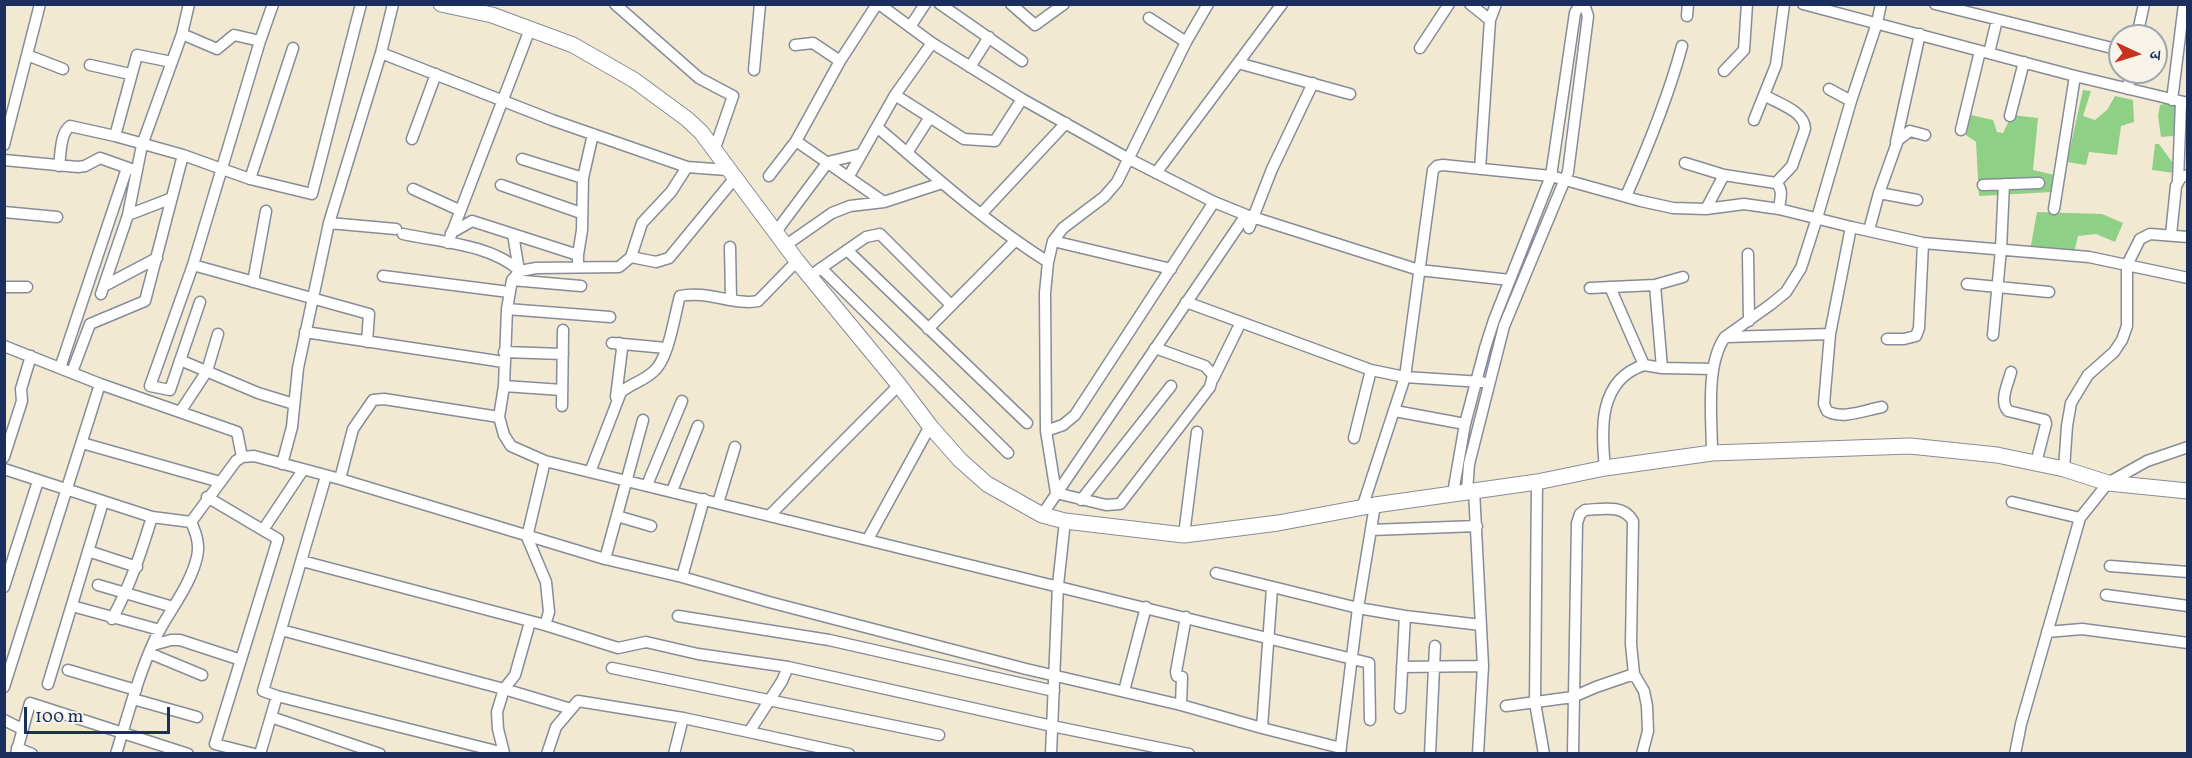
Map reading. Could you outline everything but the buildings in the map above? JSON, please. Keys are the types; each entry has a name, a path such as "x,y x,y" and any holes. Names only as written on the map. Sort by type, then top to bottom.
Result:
{"street":[{"path":"4,145 40,4"},
{"path":"60,368 182,34 189,4"},
{"path":"200,303 170,390 150,386 194,265 273,4"},
{"path":"59,166 63,136 70,126 183,155 250,178 312,194 361,4"},
{"path":"282,464 292,427 298,368 329,223 381,53 393,4"},
{"path":"441,4 494,10 530,29 573,45 634,80 687,119 701,132 775,233 807,269 930,426 960,460 987,484 1042,515 1065,521 1184,535 1278,523 1368,506 1537,482 1605,468 1712,453 1910,446 1997,455 2048,466 2108,483 2186,491"},
{"path":"615,4 699,78 733,96 714,151"},
{"path":"754,70 760,4"},
{"path":"770,176 796,141 840,61 878,4 932,43 1022,99 1156,173 1214,202 1250,216 1419,270 1510,280"},
{"path":"910,27 925,4"},
{"path":"940,4 1022,61"},
{"path":"1011,4 1035,25 1065,4"},
{"path":"1056,494 1046,431 1046,293 1048,262 1053,241 1063,228 1104,197 1117,182 1186,42 1208,4"},
{"path":"1420,48 1449,4"},
{"path":"1470,4 1490,20"},
{"path":"1480,169 1490,20 1496,4"},
{"path":"1473,490 1469,464 1483,382 1494,320 1551,176 1575,13 1582,4 1588,16 1566,179 1504,326 1483,382 1465,424 1473,490 1477,526 1483,666 1478,753"},
{"path":"1687,16 1688,4"},
{"path":"1724,71 1744,50 1747,4"},
{"path":"1754,120 1776,65 1784,4"},
{"path":"1712,453 1713,369 1720,345 1725,337 1786,292 1801,268 1881,4"},
{"path":"1935,4 2108,47"},
{"path":"2140,24 2144,4"},
{"path":"2171,235 2183,178 2180,101 2184,4"},
{"path":"1807,5 2075,76 2180,101"},
{"path":"1156,173 1277,7"},
{"path":"1149,18 1186,42"},
{"path":"1961,130 1984,52 1997,21"},
{"path":"450,238 530,29"},
{"path":"182,34 217,49 234,35 260,41"},
{"path":"1894,149 1920,34"},
{"path":"970,67 989,37"},
{"path":"795,45 813,43 840,61"},
{"path":"849,176 895,95 932,43"},
{"path":"1626,196 1652,137 1675,74 1682,46"},
{"path":"250,178 293,48"},
{"path":"381,53 593,134 687,167 731,174"},
{"path":"27,55 63,69"},
{"path":"115,136 137,55 172,62"},
{"path":"2010,116 2024,62"},
{"path":"1238,63 1350,94"},
{"path":"90,65 130,74"},
{"path":"412,139 436,74"},
{"path":"2054,210 2075,76"},
{"path":"1042,515 1186,303 1250,216 1313,83"},
{"path":"2135,84 2138,91"},
{"path":"1828,89 1851,101"},
{"path":"895,95 964,139 995,141 1022,99"},
{"path":"1764,95 1799,115 1805,122 1805,129 1792,166 1776,183"},
{"path":"1559,113 1575,115"},
{"path":"908,153 930,117"},
{"path":"981,214 1066,123"},
{"path":"877,127 1015,241 1048,262"},
{"path":"1869,230 1879,193 1898,140 1910,132 1924,135"},
{"path":"578,267 582,230 583,178 593,134"},
{"path":"796,141 884,202"},
{"path":"775,233 828,162 861,154"},
{"path":"72,372 90,324 146,301 183,155"},
{"path":"4,160 59,166 85,166 100,158 132,169"},
{"path":"522,159 583,178"},
{"path":"1684,163 1724,175 1776,183 1782,192 1779,209"},
{"path":"191,522 207,497 242,457 254,456 340,479 605,559 682,577 1026,669 1181,705 1340,751 1358,608 1371,530 1368,506 1405,377 1433,170 1443,165 1551,176 1646,202 1688,210 1706,210 1744,204 1779,209 1923,243 2118,262 2187,278"},
{"path":"687,167 671,192 642,224 631,257 619,267 536,268 520,271 512,280 508,292 504,386 499,417 504,435 511,446 545,461 1369,663 1370,720"},
{"path":"132,169 128,215 103,290 157,258"},
{"path":"631,257 656,262 669,258 731,174"},
{"path":"1706,210 1724,175"},
{"path":"786,245 832,213 850,206 884,202 942,183"},
{"path":"1983,185 2039,183"},
{"path":"1993,335 2004,184"},
{"path":"501,185 581,213"},
{"path":"413,189 459,210"},
{"path":"1879,193 1917,200"},
{"path":"128,215 172,198"},
{"path":"1046,431 1063,425 1075,415 1214,202"},
{"path":"253,282 266,211"},
{"path":"4,212 57,218"},
{"path":"1249,228 1250,216"},
{"path":"450,238 472,221 578,255"},
{"path":"329,223 450,238 503,259 520,271"},
{"path":"1851,227 1830,334 1824,404 1827,411 1840,416 1882,407"},
{"path":"513,234 520,271"},
{"path":"590,472 621,392 662,363 680,296 702,294 746,302 758,301 807,269 847,250 867,237 880,234 950,304"},
{"path":"2118,262 2144,236 2187,237"},
{"path":"928,328 1015,241"},
{"path":"1053,241 1171,269"},
{"path":"1887,339 1911,338 1916,336 1919,328 1923,243"},
{"path":"730,247 731,299"},
{"path":"847,250 1027,423"},
{"path":"1748,254 1749,321"},
{"path":"2048,466 2067,426 2071,403 2088,375 2114,352 2127,326 2118,262"},
{"path":"194,265 369,314 367,342"},
{"path":"807,269 1008,453"},
{"path":"383,276 508,292"},
{"path":"1590,288 1655,285 1683,277"},
{"path":"512,280 581,286"},
{"path":"1967,284 2049,292"},
{"path":"1655,285 1662,368"},
{"path":"4,287 27,287"},
{"path":"1610,287 1644,365"},
{"path":"1186,303 1371,370 1405,377 1483,382"},
{"path":"507,309 610,317"},
{"path":"1056,494 1106,505 1120,504 1210,387 1240,322"},
{"path":"562,406 563,330"},
{"path":"305,332 367,342 504,357 563,354"},
{"path":"180,412 207,371 218,334"},
{"path":"1725,337 1830,334"},
{"path":"613,409 622,349 616,343 666,348"},
{"path":"4,346 100,384 237,432 242,457"},
{"path":"1155,348 1205,366 1210,370 1213,378"},
{"path":"4,457 22,401 21,389 31,356"},
{"path":"180,360 258,393 294,404"},
{"path":"1605,468 1602,435 1609,397 1631,370 1644,365 1662,368 1713,369"},
{"path":"1354,438 1371,370"},
{"path":"2012,372 2003,401 2004,406 2008,411 2045,420 2048,466"},
{"path":"4,687 100,384"},
{"path":"771,515 899,385"},
{"path":"504,386 562,390"},
{"path":"1081,500 1171,386"},
{"path":"340,479 353,429 373,400 384,399 499,417"},
{"path":"647,485 682,401"},
{"path":"1395,411 1465,424"},
{"path":"605,559 643,420"},
{"path":"672,491 698,426"},
{"path":"868,539 930,426"},
{"path":"1184,535 1197,432"},
{"path":"82,443 220,482"},
{"path":"718,502 735,447"},
{"path":"2015,753 2080,518 2108,483 2147,461 2187,447"},
{"path":"545,461 527,537 546,582 549,612 545,625"},
{"path":"4,469 152,517 191,522"},
{"path":"268,533 303,470"},
{"path":"326,476 263,691 505,753"},
{"path":"4,587 38,480"},
{"path":"1537,482 1535,703 1544,753"},
{"path":"207,497 278,539 215,744 254,753"},
{"path":"682,577 704,499"},
{"path":"48,684 103,502"},
{"path":"2012,502 2080,518"},
{"path":"1573,753 1577,523 1580,514 1585,510 1622,509 1633,521 1631,644 1634,675 1644,691 1647,706 1648,731 1642,753"},
{"path":"617,516 651,526"},
{"path":"112,619 137,567 152,517"},
{"path":"1051,753 1058,585 1065,521"},
{"path":"116,753 134,694 155,641 191,575 198,555 198,540 191,522"},
{"path":"1371,530 1477,526"},
{"path":"88,551 137,567"},
{"path":"302,561 545,625 618,648 646,642 698,654 788,667 1052,726 1189,753"},
{"path":"2110,566 2187,572"},
{"path":"1216,573 1358,608 1481,625"},
{"path":"98,585 173,607"},
{"path":"1262,728 1272,588"},
{"path":"2106,595 2187,606"},
{"path":"72,606 112,619 155,641 202,675"},
{"path":"1124,691 1146,607"},
{"path":"678,616 828,640 1054,691"},
{"path":"1400,708 1405,616"},
{"path":"1181,705 1182,677 1177,676 1176,672 1186,617"},
{"path":"505,753 498,729 497,712 504,689 515,675 531,622"},
{"path":"2047,632 2082,629 2187,643"},
{"path":"281,630 571,709"},
{"path":"155,641 180,640 241,660"},
{"path":"1430,753 1432,667 1435,646"},
{"path":"1402,667 1483,666"},
{"path":"749,732 782,681 788,667"},
{"path":"612,668 939,735"},
{"path":"68,670 197,717"},
{"path":"1506,706 1573,697 1634,675"},
{"path":"260,753 277,696"},
{"path":"547,753 556,727 578,701 683,718 849,753"},
{"path":"32,753 16,751 30,703 188,753"},
{"path":"271,717 361,751 380,753"},
{"path":"674,753 683,718"},
{"path":"4,720 22,729"}],"green space":[{"path":"2083,90 2091,91 2083,116 2095,120 2107,110 2115,96 2133,100 2134,122 2121,126 2117,155 2089,152 2086,165 2067,162"},
{"path":"2180,102 2182,124 2173,136 2161,137 2158,116 2160,105"},
{"path":"1971,115 1993,120 1997,132 2003,133 2012,115 2038,118 2033,170 2055,175 2052,192 1979,196 1976,142 1966,135"},
{"path":"2155,144 2159,144 2175,166 2175,173 2152,170"},
{"path":"2037,212 2102,214 2123,223 2115,242 2096,234 2078,236 2072,261 2029,256"}]}
